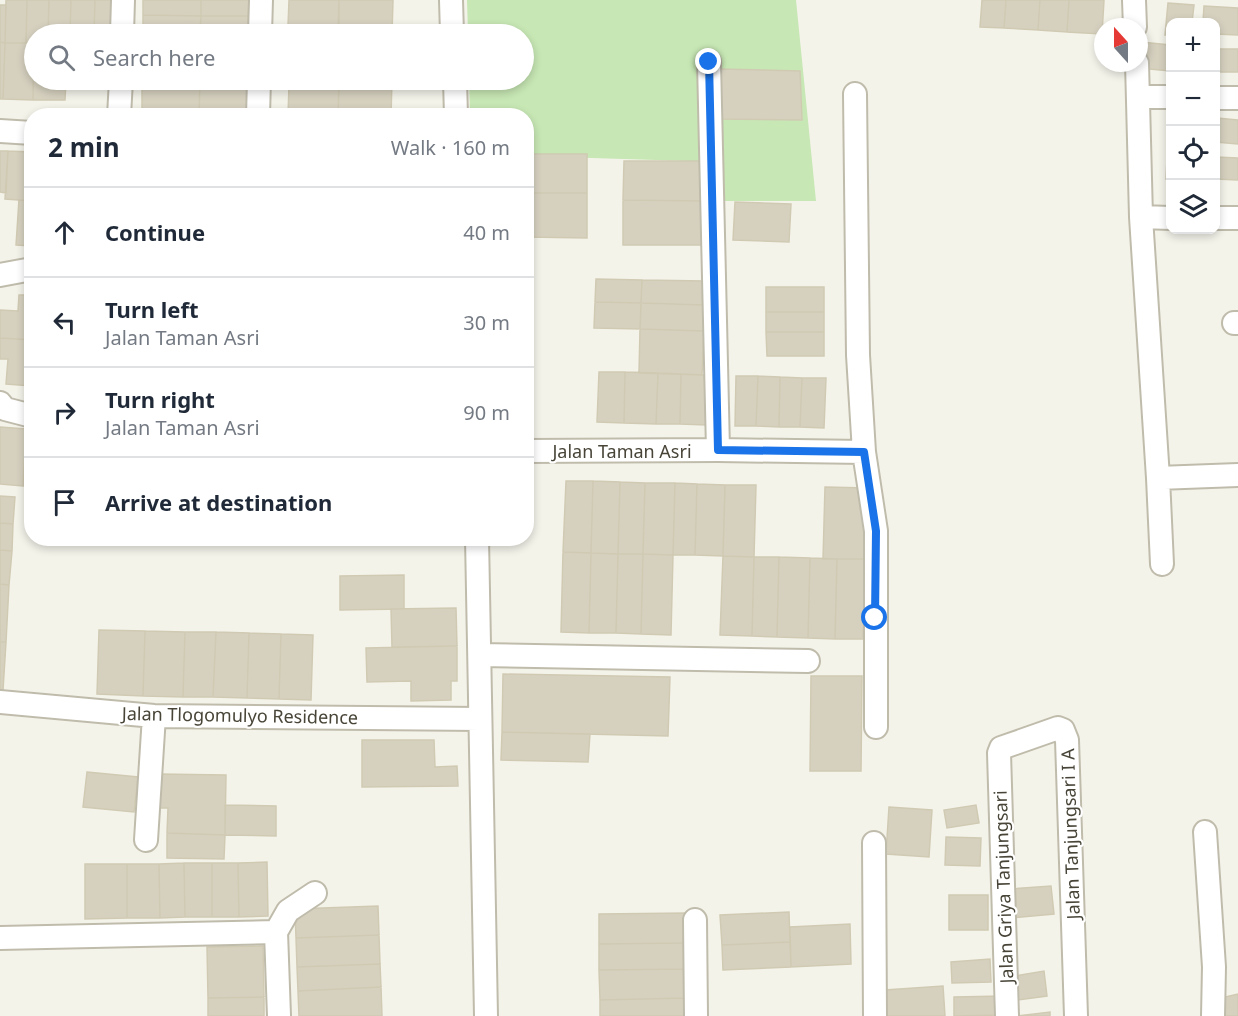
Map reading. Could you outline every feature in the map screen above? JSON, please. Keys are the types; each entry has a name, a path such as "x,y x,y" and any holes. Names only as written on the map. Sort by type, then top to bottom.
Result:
{"street":[{"path":"122,24 123,0"},
{"path":"260,24 261,0"},
{"path":"451,0 452,24"},
{"path":"1134,0 1135,18"},
{"name":"Jalan Taman Asri","path":"709,62 718,450"},
{"path":"1138,72 1142,217 1162,564"},
{"path":"119,108 120,90"},
{"path":"258,108 259,90"},
{"path":"455,90 456,108"},
{"path":"855,94 858,355 864,452 876,531 876,727"},
{"path":"1139,97 1166,97"},
{"path":"1220,98 1238,98"},
{"path":"0,131 24,132"},
{"path":"1142,217 1166,218"},
{"path":"1220,218 1238,218"},
{"path":"0,275 24,270"},
{"path":"0,403 5,409 24,414"},
{"name":"Jalan Taman Asri","path":"534,451 864,452"},
{"path":"1158,478 1238,475"},
{"path":"477,546 486,1016"},
{"path":"480,655 808,662"},
{"name":"Jalan Tlogomulyo Residence","path":"0,702 154,716 480,719"},
{"path":"146,840 154,716"},
{"name":"Jalan Tanjungsari I A","path":"999,759 1001,748 1058,728 1065,734 1076,1016"},
{"name":"Jalan Griya Tanjungsari","path":"999,759 1007,1016"},
{"path":"1205,832 1214,967 1213,1016"},
{"path":"874,843 874,1016"},
{"path":"279,1016 276,932 288,911 315,893"},
{"path":"695,920 696,1016"},
{"path":"0,939 276,932"}],"green space":[{"path":"467,0 796,0 816,201 719,201 721,162 534,156 534,108 470,108 469,90 534,90 534,24 468,24"}],"building":[{"path":"6,0 27,0 24,43 5,43"},
{"path":"27,0 49,0 48,24 26,24"},
{"path":"49,0 71,0 70,24 48,24"},
{"path":"71,0 95,0 94,24 70,24"},
{"path":"95,0 118,0 117,24 94,24"},
{"path":"143,0 201,0 201,16 143,15"},
{"path":"201,0 249,0 248,16 201,16"},
{"path":"289,0 339,0 338,24 288,24"},
{"path":"339,0 393,0 392,24 339,24"},
{"path":"982,0 1006,0 1004,28 980,27"},
{"path":"1006,0 1040,0 1038,30 1004,28"},
{"path":"1040,0 1069,0 1067,32 1038,30"},
{"path":"1069,0 1104,0 1103,18 1094,18 1094,34 1067,32"},
{"path":"1168,3 1194,5 1192,18 1167,18"},
{"path":"0,5 6,5 5,43 0,42"},
{"path":"1204,6 1238,8 1238,35 1220,34 1220,18 1203,18"},
{"path":"143,15 201,16 201,24 143,24"},
{"path":"201,16 248,16 248,24 201,24"},
{"path":"0,42 5,43 3,99 0,99"},
{"path":"5,43 24,43 24,90 33,90 33,100 3,99"},
{"path":"1148,43 1166,45 1166,71 1148,69"},
{"path":"1220,49 1238,49 1238,72 1220,72"},
{"path":"719,69 800,71 802,120 719,119"},
{"path":"33,90 66,90 65,100 33,100"},
{"path":"142,90 200,90 199,108 142,108"},
{"path":"200,90 248,90 248,108 199,108"},
{"path":"289,90 339,90 338,108 288,108"},
{"path":"339,90 392,90 391,108 338,108"},
{"path":"1220,118 1238,120 1238,144 1220,142"},
{"path":"0,151 8,151 6,193 0,192"},
{"path":"8,151 24,152 24,200 5,199"},
{"path":"534,154 587,154 587,193 534,193"},
{"path":"1220,157 1238,158 1238,180 1220,179"},
{"path":"624,161 705,161 704,201 623,200"},
{"path":"534,193 587,193 587,238 534,237"},
{"path":"19,200 24,200 24,246 16,245"},
{"path":"623,200 704,201 704,245 623,245"},
{"path":"735,202 791,204 789,242 733,240"},
{"path":"596,279 642,280 641,303 595,302"},
{"path":"642,280 705,281 704,305 641,303"},
{"path":"766,287 824,287 824,312 766,312"},
{"path":"19,295 24,295 24,340 0,338 0,310 18,311"},
{"path":"595,302 641,303 640,329 594,328"},
{"path":"641,303 704,305 704,331 640,329"},
{"path":"766,312 824,312 824,332 766,332"},
{"path":"640,329 704,331 702,375 639,373"},
{"path":"766,332 824,332 824,356 767,356"},
{"path":"0,338 24,340 24,385 6,384 8,359 0,359"},
{"path":"599,372 625,372 624,423 597,422"},
{"path":"625,372 658,373 656,424 624,423"},
{"path":"658,373 681,374 680,424 656,424"},
{"path":"681,374 708,375 706,425 680,424"},
{"path":"736,376 758,376 756,426 735,426"},
{"path":"758,376 780,377 779,427 756,426"},
{"path":"780,377 802,378 800,427 779,427"},
{"path":"802,378 826,378 824,428 800,427"},
{"path":"0,427 24,429 23,486 0,484"},
{"path":"566,481 593,481 591,553 563,552"},
{"path":"593,481 620,482 618,554 591,553"},
{"path":"620,482 645,483 643,554 618,554"},
{"path":"645,483 675,483 673,555 643,554"},
{"path":"675,483 697,484 695,555 673,555"},
{"path":"697,484 725,485 723,556 695,555"},
{"path":"725,485 756,485 754,557 723,556"},
{"path":"825,487 867,488 865,559 823,559"},
{"path":"0,496 15,497 13,524 0,523"},
{"path":"0,523 13,524 12,551 0,550"},
{"path":"0,550 12,551 9,585 0,584"},
{"path":"563,552 591,553 589,633 561,632"},
{"path":"591,553 618,554 616,633 589,633"},
{"path":"618,554 643,554 641,634 616,633"},
{"path":"643,554 673,555 671,635 641,634"},
{"path":"723,556 754,557 752,636 720,635"},
{"path":"754,557 779,557 777,637 752,636"},
{"path":"779,557 810,558 808,638 777,637"},
{"path":"810,558 837,559 835,639 808,638"},
{"path":"837,559 865,559 863,639 835,639"},
{"path":"404,575 404,609 340,610 340,576"},
{"path":"0,584 9,585 6,642 0,642"},
{"path":"456,608 457,646 392,647 391,609"},
{"path":"99,630 145,631 143,696 97,694"},
{"path":"145,631 185,632 183,697 143,696"},
{"path":"185,632 216,632 213,697 183,697"},
{"path":"216,632 249,633 247,698 213,697"},
{"path":"249,633 281,634 279,699 247,698"},
{"path":"281,634 313,635 311,700 279,699"},
{"path":"0,642 6,642 3,690 0,690"},
{"path":"457,646 457,681 451,681 451,700 411,701 411,681 367,682 366,648"},
{"path":"503,674 670,677 668,736 502,732"},
{"path":"811,676 862,676 861,771 810,771"},
{"path":"502,732 590,734 588,762 501,760"},
{"path":"362,740 434,740 435,767 457,766 458,786 362,787"},
{"path":"87,772 138,777 134,812 83,807"},
{"path":"159,774 226,775 225,835 167,833 168,808 157,808"},
{"path":"225,805 276,806 276,836 225,835"},
{"path":"976,805 979,823 947,828 944,810"},
{"path":"889,807 932,810 929,857 886,854"},
{"path":"167,833 225,835 224,859 167,858"},
{"path":"946,837 981,838 980,866 945,865"},
{"path":"267,862 268,916 239,917 238,863"},
{"path":"184,863 185,917 160,918 159,864"},
{"path":"184,863 212,863 212,917 185,917"},
{"path":"212,863 238,863 239,917 212,917"},
{"path":"85,864 127,864 127,918 85,919"},
{"path":"127,864 159,864 160,918 127,918"},
{"path":"1051,886 1054,914 1012,918 1010,889"},
{"path":"949,895 988,895 988,930 949,930"},
{"path":"378,906 379,935 296,938 295,909"},
{"path":"789,912 790,942 722,945 720,915"},
{"path":"686,913 687,943 599,944 599,914"},
{"path":"850,924 851,964 791,967 790,927"},
{"path":"379,935 380,964 297,967 296,938"},
{"path":"790,942 791,967 723,970 722,945"},
{"path":"687,943 687,969 599,970 599,944"},
{"path":"263,946 264,997 208,998 207,947"},
{"path":"990,959 991,982 952,983 951,962"},
{"path":"380,964 381,987 298,991 297,967"},
{"path":"687,969 687,998 600,1000 599,970"},
{"path":"1044,971 1047,996 1018,1000 1015,976"},
{"path":"943,986 945,1016 887,1016 885,990"},
{"path":"381,987 382,1016 299,1016 298,991"},
{"path":"1238,994 1238,1016 1225,1016 1221,998"},
{"path":"1003,996 1003,1015 954,1016 954,997"},
{"path":"264,997 264,1016 208,1016 208,998"},
{"path":"687,998 687,1016 600,1016 600,1000"},
{"path":"1050,1012 1050,1016 1017,1016"}],"route":[{"path":"709,62 718,450 864,452 876,531 875,618"}]}
